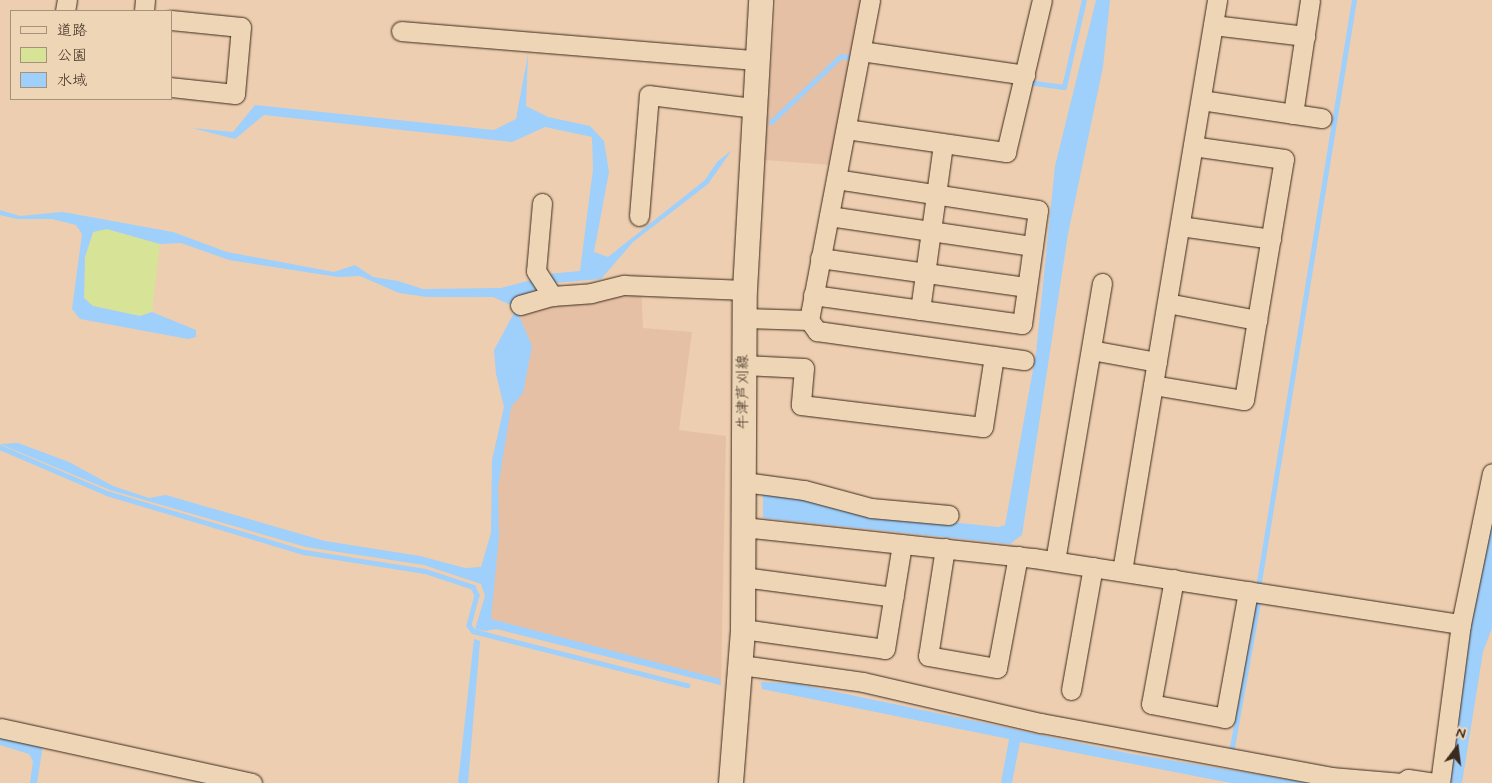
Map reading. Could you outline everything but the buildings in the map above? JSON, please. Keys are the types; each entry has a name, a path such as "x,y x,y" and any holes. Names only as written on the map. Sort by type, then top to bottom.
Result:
{"main road":[{"name":"牛津芦刈線","path":"731,783 743,629 745,290 753,108 761,0"}],"street":[{"path":"870,0 809,320 817,331 1024,360"},
{"path":"846,129 1006,152 1042,0"},
{"path":"1122,571 1218,0"},
{"path":"1293,114 1310,0"},
{"path":"172,20 241,27 235,94 172,87"},
{"path":"1213,25 1304,36"},
{"path":"401,31 756,60"},
{"path":"860,57 1024,80"},
{"path":"639,216 649,96 753,108"},
{"path":"1201,100 1322,118"},
{"path":"920,310 943,144"},
{"path":"1153,385 1244,400 1271,239 1284,159 1193,146"},
{"path":"813,295 1022,324 1038,210 836,180"},
{"path":"542,202 536,271 552,296"},
{"path":"828,216 1033,246"},
{"path":"1180,226 1271,239"},
{"path":"820,258 1027,287"},
{"path":"1055,561 1102,283"},
{"path":"520,305 552,296 591,293 624,285 745,290"},
{"path":"1167,303 1257,320"},
{"path":"745,318 809,320"},
{"path":"1091,350 1157,362"},
{"path":"744,365 804,368 801,405 983,426 994,356"},
{"path":"740,665 863,682 1041,723 1331,777 1402,783 1408,778 1438,783 1461,624 1492,473"},
{"path":"744,482 804,490 871,508 949,515"},
{"path":"743,527 1018,556 1461,624"},
{"path":"743,629 885,649 902,544"},
{"path":"945,548 928,656 997,668 1018,556"},
{"path":"1071,690 1093,567"},
{"path":"743,577 894,596"},
{"path":"1174,579 1152,704 1225,718 1255,592"},
{"path":"0,728 243,782"}],"shaded area":[{"path":"776,0 861,0 831,165 764,160"},
{"path":"641,280 643,328 692,332 679,430 726,436 721,685 485,622 516,305"}],"green space":[{"path":"107,229 160,244 152,312 140,316 93,306 84,298 85,257 93,232"}],"water":[{"path":"1096,0 1110,0 1103,67 1068,234 1022,535 1010,544 763,518 763,489 870,514 999,527 1005,525 1036,353 1055,166"},
{"path":"528,54 526,106 548,117 590,126 604,141 609,172 594,252 608,257 705,180 717,162 732,150 708,184 633,242 601,279 553,283 548,274 580,271 593,169 592,137 545,127 512,142 264,115 235,139 192,128 233,132 255,105 494,130 516,119"},
{"path":"0,210 20,216 63,212 173,232 227,252 334,272 355,265 373,277 398,281 423,289 501,288 531,280 538,288 517,302 517,311 532,346 523,393 511,407 498,488 499,536 491,619 720,679 721,685 496,629 485,631 475,629 485,596 481,584 424,565 306,547 110,490 0,444 18,443 69,462 113,486 149,498 166,495 325,541 420,556 465,568 481,567 491,533 492,460 504,407 496,374 494,350 514,313 513,306 493,297 427,297 399,293 360,276 338,277 229,260 181,243 160,244 107,229 93,232 85,257 84,298 93,306 140,316 152,312 196,330 196,337 188,339 80,319 72,309 82,234 76,225 52,219 17,219 0,215"},
{"path":"1492,514 1492,628 1483,652 1462,783 1446,783 1469,617"},
{"path":"474,639 480,641 468,783 458,783"},
{"path":"761,682 798,684 1132,754 1310,783 1231,783 1020,742 1012,783 1001,783 1009,739 762,689"},
{"path":"0,735 43,745 37,783 30,783 33,761 29,754 0,745"}],"waterway":[{"path":"1028,82 1064,87 1084,0"},
{"path":"1258,588 1354,0"},
{"path":"771,122 841,56 854,58"},
{"path":"0,447 107,493 304,552 425,571 473,587 477,595 469,625 473,631 687,685"},
{"path":"1231,753 1259,598"}]}
